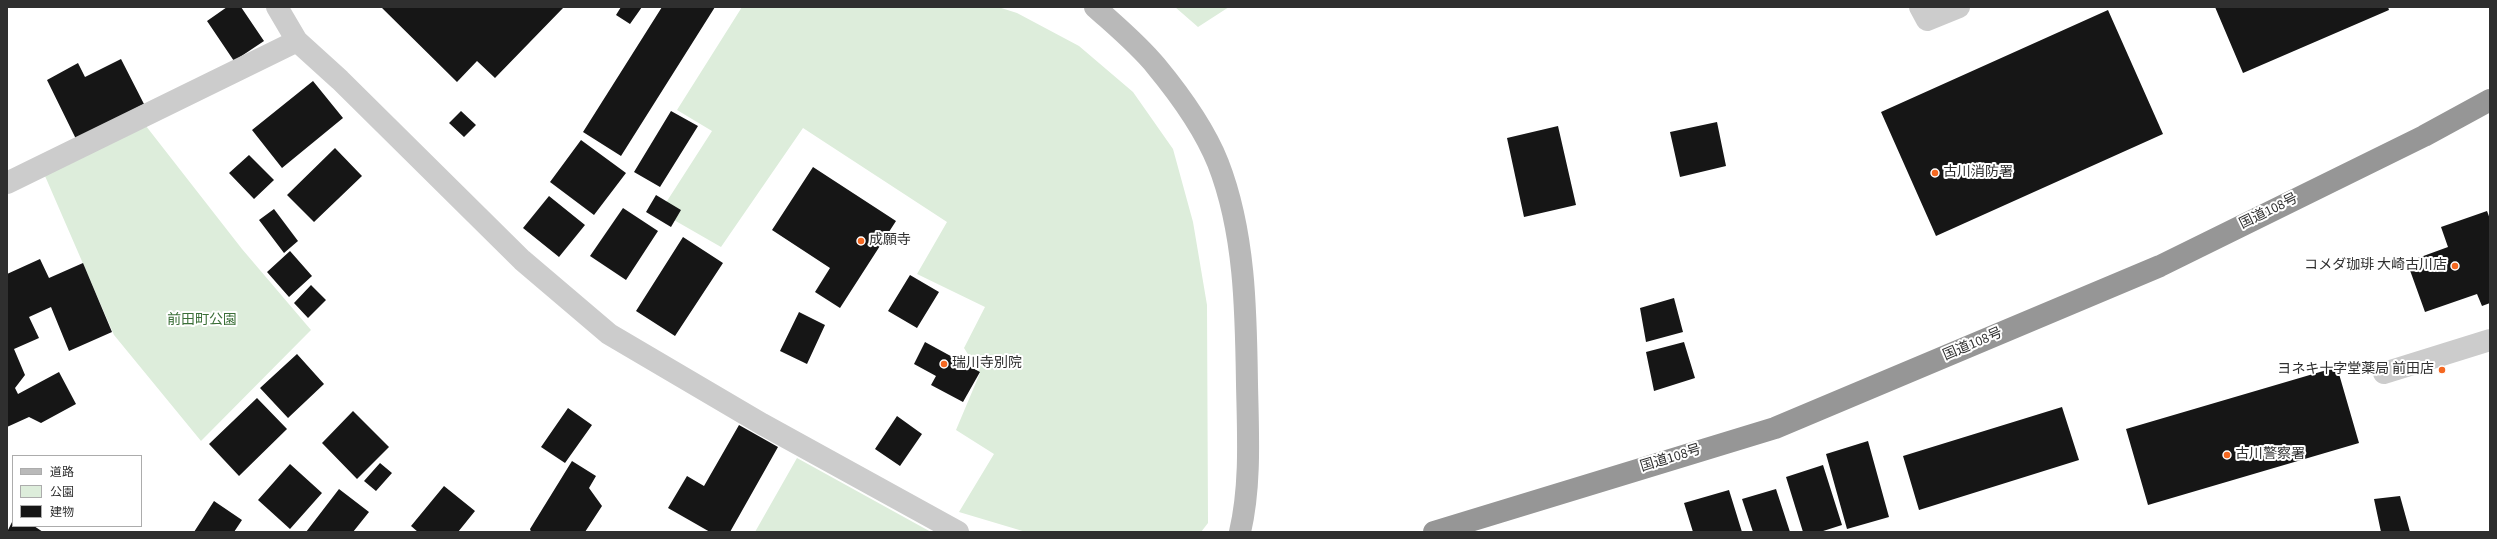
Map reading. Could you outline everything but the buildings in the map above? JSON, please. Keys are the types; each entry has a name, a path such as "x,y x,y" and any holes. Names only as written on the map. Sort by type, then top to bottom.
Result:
{"highway":[{"name":"国道108号","path":"1434,532 1774,428 2160,266 2424,136 2490,100"}],"street":[{"path":"277,7 297,41 340,80 522,260 609,334 762,424 958,532"},
{"path":"1095,7 1156,65 1192,114 1218,163 1236,229 1246,320 1248,442 1244,515 1240,532"},
{"path":"1920,7 1927,20 1959,7"},
{"path":"7,183 297,41"},
{"path":"2384,373 2490,340"}],"green space":[{"path":"742,7 998,7 1017,13 1079,46 1133,92 1173,149 1193,222 1207,305 1208,523 1201,532 1026,532 959,512 994,454 956,430 980,373 964,348 985,307 917,274 947,222 803,128 721,247 660,212 712,131 677,110"},
{"path":"1175,7 1229,7 1198,27"},
{"name":"前田町公園","path":"146,126 242,249 311,330 201,441 114,335 45,176"},
{"path":"797,458 931,532 755,532"}],"place":[{"name":"古川消防署","path":"1935,173"},
{"name":"成願寺","path":"861,241"},
{"name":"コメダ珈琲 大崎古川店","path":"2455,266"},
{"name":"瑞川寺別院","path":"944,364"},
{"name":"ヨネキ十字堂薬局 前田店","path":"2442,370"},
{"name":"古川警察署","path":"2227,455"}]}
